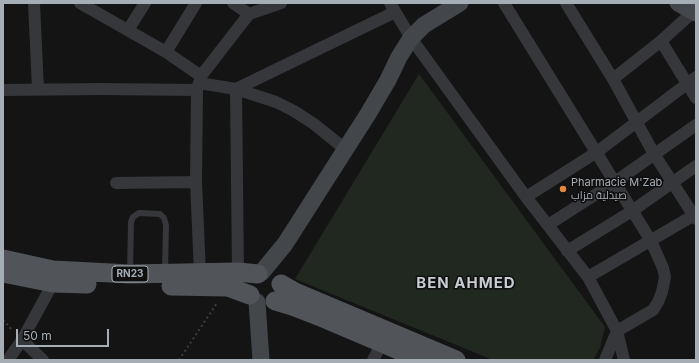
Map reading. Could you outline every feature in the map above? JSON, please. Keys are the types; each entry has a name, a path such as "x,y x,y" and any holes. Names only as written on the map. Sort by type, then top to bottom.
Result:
{"main road":[{"path":"261,360 260,334 266,289 285,244 388,80 399,57 411,38 424,25 460,3"},
{"path":"678,3 695,13"},
{"name":"RN23","path":"3,259 53,270 130,274 200,273 266,289 295,292 456,360"},
{"name":"RN23","path":"3,273 53,283 233,280"},
{"name":"RN23","path":"266,289 292,306 422,360"}],"street":[{"path":"34,3 38,89"},
{"path":"80,3 166,52 199,83"},
{"path":"128,30 145,3"},
{"path":"166,52 196,3"},
{"path":"234,3 249,14"},
{"path":"200,273 196,182 199,83 249,14 281,3"},
{"path":"504,3 651,241 663,268 665,277 662,292 653,310 617,331 605,360"},
{"path":"566,3 613,79 654,154 695,216 588,277"},
{"path":"236,89 393,7 411,38 526,197 588,277 617,331 624,360"},
{"path":"613,79 661,42 695,13"},
{"path":"661,42 692,81 696,98"},
{"path":"526,197 597,152 692,81"},
{"path":"3,90 199,83 236,89 276,102 294,111 314,124 345,149"},
{"path":"233,280 236,89"},
{"path":"548,225 615,182 696,125"},
{"path":"567,251 632,211 696,166"},
{"path":"116,183 196,182"},
{"path":"8,360 22,340 53,283"},
{"path":"22,340 42,360"},
{"path":"373,360 382,344"}],"lane":[{"path":"130,274 131,222 133,217 139,213 160,214 164,218 166,225 165,274"}],"path":[{"path":"179,360 233,280"}],"shaded area":[{"path":"419,74 605,327 600,348 593,360 493,360 295,279"}],"place":[{"name":"Pharmacie M'Zab صيدلية مزاب","path":"563,189"}],"district":[{"name":"BEN AHMED","path":"466,283"}]}
